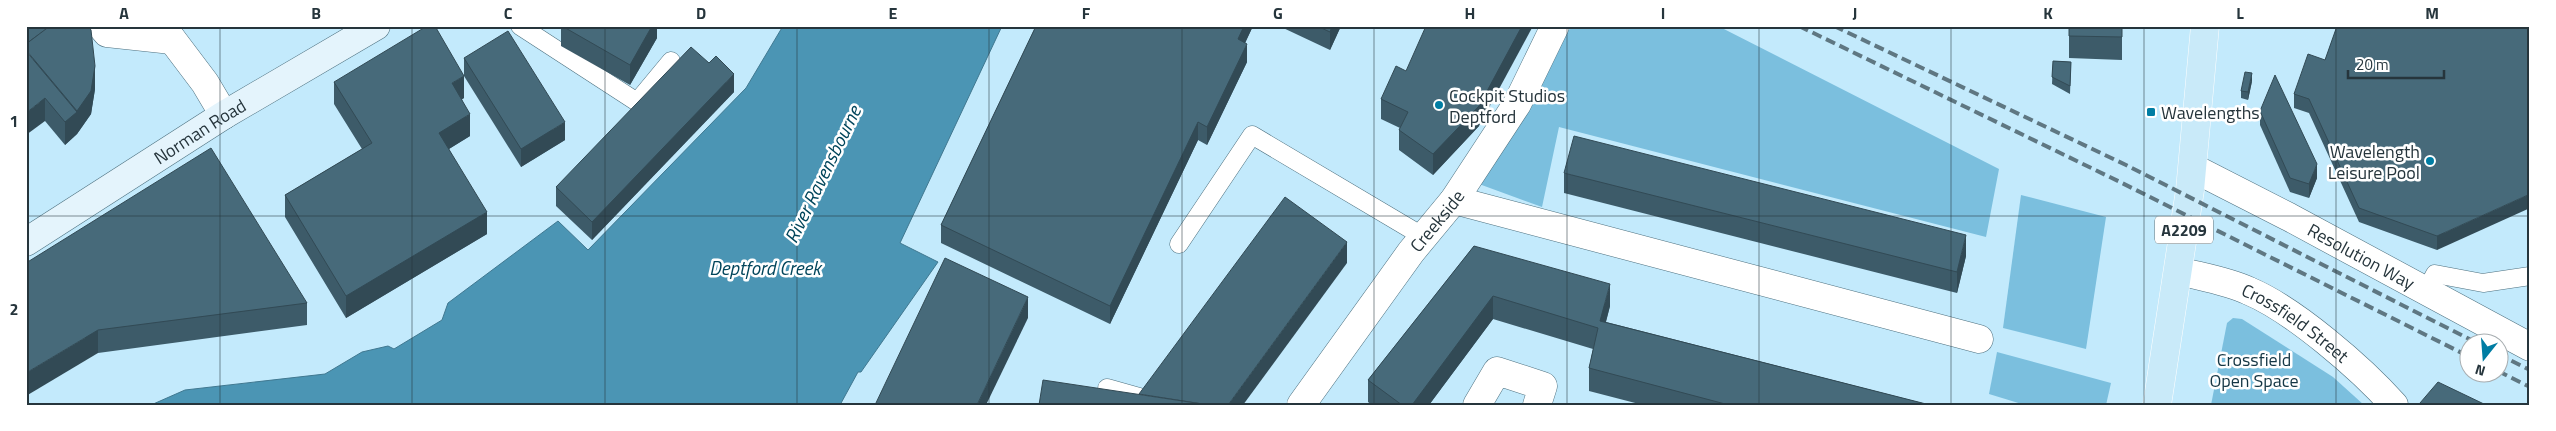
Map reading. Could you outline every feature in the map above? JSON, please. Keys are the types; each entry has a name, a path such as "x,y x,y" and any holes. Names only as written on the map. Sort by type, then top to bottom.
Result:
{"main road":[{"path":"2193,168 2206,26"},
{"name":"Norman Road","path":"26,242 224,115 375,27"},
{"name":"A2209","path":"2179,271 2193,168"},
{"path":"2157,405 2179,271"}],"street":[{"path":"101,26 107,33 167,33 205,83 224,115"},
{"name":"Creekside","path":"1301,405 1424,237 1454,200 1517,104 1555,26"},
{"name":"Resolution Way","path":"2193,168 2289,216 2530,347"},
{"path":"1454,200 1979,339"},
{"name":"Crossfield Street","path":"2179,271 2249,290 2266,300 2318,335 2394,405"},
{"path":"1477,405 1497,371 1543,386 1537,405"}],"lane":[{"path":"520,26 637,102 671,61"},
{"path":"1179,244 1252,135 1424,237"},
{"path":"2426,291 2435,274 2483,283 2530,276"},
{"path":"1106,388 1149,400"}],"green space":[{"path":"1579,26 1718,26 1999,169 1986,237 1559,127 1542,207 1479,184 1562,32"},
{"path":"2021,195 2106,217 2086,349 2003,328"},
{"name":"Crossfield Open Space","path":"2233,318 2242,319 2333,377 2364,405 2211,405 2227,323"},
{"path":"1997,352 2111,383 2106,405 2025,405 1989,394"}],"water":[{"name":"Deptford Creek","path":"783,26 1002,26 900,243 938,262 861,372 858,372 840,405 151,405 185,390 325,374 362,352 388,346 394,349 442,320 448,303 558,221 588,250 746,88"}],"building":[{"path":"26,26 50,26 26,44"},
{"path":"50,26 88,26 91,30 95,66 91,91 77,111 26,50 26,44"},
{"path":"427,26 435,26 464,76 452,83 470,114 439,133 487,212 346,296 285,195 372,143 334,82"},
{"path":"562,26 652,26 630,65"},
{"path":"1036,26 1244,26 1238,39 1247,44 1207,127 1198,122 1110,306 941,225"},
{"path":"1317,26 1332,26 1330,32"},
{"name":"Cockpit Studios Deptford","path":"1426,26 1522,26 1479,106 1433,154 1399,130 1408,112 1381,99 1396,66 1406,71"},
{"path":"2069,26 2122,26 2122,37 2069,36"},
{"name":"Wavelength Leisure Pool","path":"2337,26 2530,26 2530,194 2437,236 2359,208 2309,99 2294,94 2308,54 2325,60"},
{"path":"508,31 565,122 521,149 464,58"},
{"path":"691,47 709,63 716,56 734,74 592,222 556,187"},
{"path":"26,51 77,112 65,122 45,98 26,113"},
{"path":"2053,61 2071,62 2070,86 2052,77"},
{"path":"2245,72 2252,73 2248,92 2241,91"},
{"path":"2275,75 2317,164 2309,184 2290,178 2260,111"},
{"path":"1574,136 1966,235 1957,272 1564,173"},
{"path":"211,148 307,303 98,330 26,373 26,263"},
{"path":"1285,197 1347,242 1228,405 1209,405 1139,394"},
{"path":"1474,246 1610,284 1600,321 1930,405 1729,405 1589,368 1598,328 1493,296 1412,405 1402,405 1368,380"},
{"path":"945,258 1028,297 977,405 875,405"},
{"path":"1043,380 1209,405 1039,405"},
{"path":"2438,382 2486,405 2422,405 2420,403"}],"railway":[{"path":"1799,26 2120,182 2458,351"},
{"path":"1834,26 2126,165 2459,334"},
{"path":"2508,359 2530,370"},
{"path":"2508,376 2530,387"}],"place":[{"name":"Cockpit Studios Deptford","path":"1439,105"},
{"name":"Wavelengths","path":"2151,112"},
{"name":"Wavelength Leisure Pool","path":"2430,161"}],"water label":[{"name":"River Ravensbourne","path":"822,174"}]}
